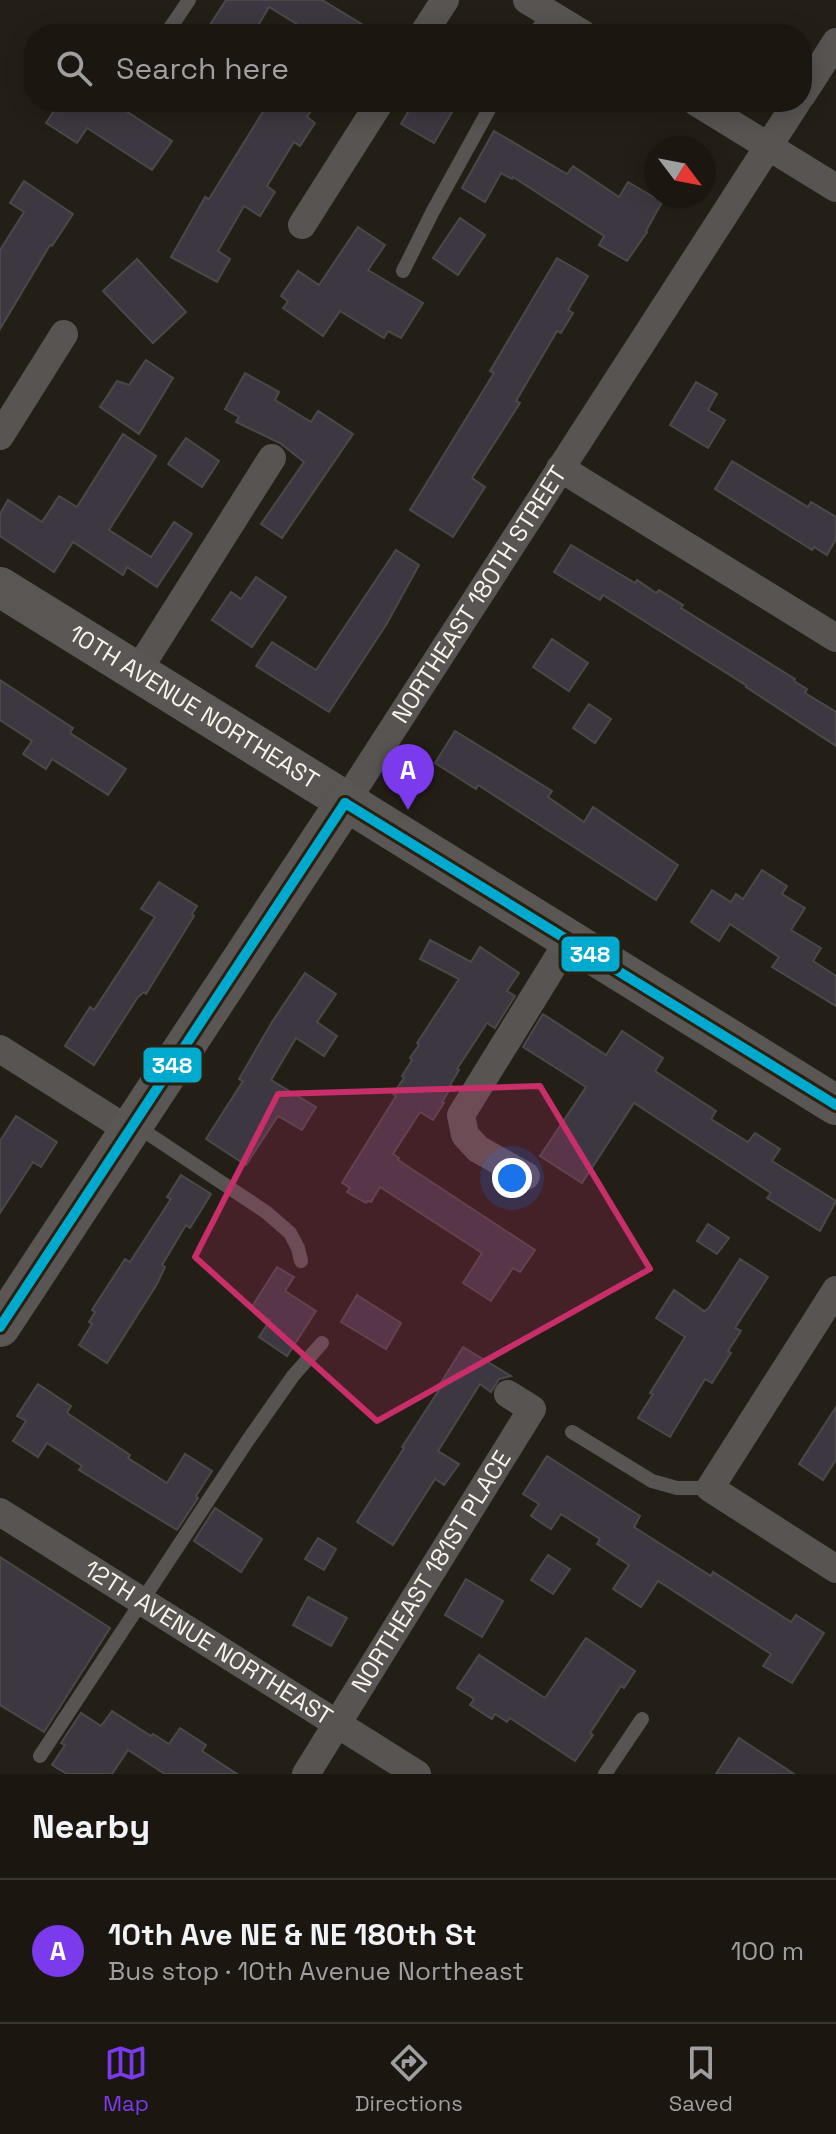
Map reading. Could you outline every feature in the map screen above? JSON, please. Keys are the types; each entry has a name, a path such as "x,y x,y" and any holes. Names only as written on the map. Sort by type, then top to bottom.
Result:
{"street":[{"path":"429,24 445,0"},
{"path":"536,16 557,24"},
{"path":"812,79 836,42"},
{"path":"302,225 374,112"},
{"path":"713,112 836,188"},
{"name":"NORTHEAST 180TH STREET","path":"0,1327 345,803 791,112"},
{"path":"0,436 64,334"},
{"path":"137,672 272,458"},
{"path":"560,468 836,638"},
{"name":"10TH AVENUE NORTHEAST","path":"0,587 836,1105"},
{"path":"526,1176 478,1149 465,1135 461,1115 569,940"},
{"path":"0,1049 132,1128"},
{"path":"836,1290 710,1488 836,1569"},
{"name":"NORTHEAST 181ST PLACE","path":"306,1774 532,1409 508,1394"},
{"name":"12TH AVENUE NORTHEAST","path":"0,1512 417,1774"}],"lane":[{"path":"173,24 189,0"},
{"path":"403,271 487,112"},
{"path":"132,1128 266,1212 290,1233 301,1261"},
{"path":"40,1756 248,1440 293,1376 322,1343"},
{"path":"572,1432 652,1481 677,1488 710,1488"},
{"path":"605,1774 642,1719"}],"highlighted area":[{"path":"540,1086 650,1269 377,1421 195,1257 278,1094"}],"building":[{"path":"226,0 322,0 362,24 297,24 269,7 259,24 210,24"},
{"path":"53,112 127,112 172,141 152,170 87,128 77,143 46,123"},
{"path":"263,112 310,112 307,117 315,123 300,146 294,142 267,186 275,192 260,216 244,206 218,251 230,259 217,282 171,257 205,197 209,199"},
{"path":"408,112 452,112 434,143 401,124"},
{"path":"494,131 567,174 573,166 619,197 628,182 644,191 644,208 659,208 627,261 599,245 604,236 513,177 501,173 485,202 462,188"},
{"path":"24,181 73,214 50,245 0,329 0,250 24,212 10,203"},
{"path":"460,218 485,235 458,275 433,258"},
{"path":"358,227 385,245 368,270 423,303 401,338 388,331 384,338 340,311 323,336 283,308 288,301 281,296 298,271 319,285"},
{"path":"557,258 588,276 568,310 573,313 561,333 557,331 516,401 520,403 472,478 485,487 453,537 410,510 494,373 490,371"},
{"path":"137,259 186,312 153,343 103,291"},
{"path":"146,360 173,378 139,434 100,407 117,381 129,385"},
{"path":"245,373 279,392 275,400 311,422 318,411 353,434 282,538 261,524 304,462 280,443 236,422 239,417 225,409"},
{"path":"696,382 717,394 708,410 725,420 708,448 670,425"},
{"path":"123,434 156,456 109,530 151,557 174,522 192,534 157,587 127,567 123,575 73,542 54,572 0,536 0,514 8,500 42,522 59,496 77,507"},
{"path":"186,438 219,461 202,487 168,464"},
{"path":"732,461 808,507 811,502 836,517 836,539 827,555 814,547 812,550 715,489"},
{"path":"571,545 635,583 637,580 656,593 659,590 683,605 681,608 795,679 807,689 805,693 836,712 836,746 603,595 600,600 554,572"},
{"path":"396,550 419,565 386,625 329,712 256,666 272,642 316,670"},
{"path":"256,577 286,597 252,647 212,620 231,592 241,599"},
{"path":"552,639 588,663 569,691 533,667"},
{"path":"0,680 73,728 70,733 126,769 108,795 52,759 46,769 23,754 32,741 0,720"},
{"path":"589,704 611,719 595,743 573,728"},
{"path":"455,731 552,791 548,797 584,822 593,807 678,865 656,900 478,785 476,789 435,763"},
{"path":"762,870 787,886 782,894 805,908 791,930 821,948 813,961 836,976 836,1006 772,967 779,957 730,924 719,941 691,922 712,890 731,902 736,894 743,899"},
{"path":"159,882 197,906 192,914 194,916 146,994 144,992 138,997 94,1065 65,1046 90,1007 94,1010 155,917 141,909"},
{"path":"430,940 471,962 480,947 519,973 507,991 515,996 495,1028 487,1023 457,1069 444,1103 433,1120 420,1112 393,1154 535,1250 520,1272 513,1268 491,1301 463,1283 482,1253 380,1187 371,1202 366,1203 347,1192 350,1188 342,1183 396,1096 393,1094 404,1078 402,1076 412,1060 410,1058 419,1045 417,1043 459,979 420,959"},
{"path":"305,973 336,994 317,1022 337,1036 324,1056 296,1038 271,1080 316,1107 302,1130 278,1116 246,1165 206,1139 243,1081 239,1079 272,1022"},
{"path":"543,1014 606,1055 622,1031 663,1058 655,1071 716,1111 711,1119 748,1142 755,1133 780,1149 772,1161 836,1201 820,1231 767,1198 771,1193 634,1103 582,1183 540,1156 586,1087 523,1047"},
{"path":"16,1116 57,1142 41,1167 33,1162 0,1213 0,1141"},
{"path":"181,1175 211,1194 190,1228 186,1225 162,1265 165,1267 157,1284 107,1363 79,1345 92,1324 89,1322 95,1312 92,1310 125,1259 130,1262 171,1199 167,1197"},
{"path":"708,1224 729,1238 717,1254 697,1241"},
{"path":"740,1259 768,1277 735,1328 741,1331 728,1351 731,1353 712,1383 705,1379 670,1437 638,1418 685,1337 656,1318 674,1290 704,1311 708,1309"},
{"path":"277,1267 294,1277 285,1291 316,1311 287,1356 259,1337 270,1320 251,1308"},
{"path":"357,1295 401,1323 386,1349 341,1322"},
{"path":"463,1347 511,1376 499,1379 491,1392 480,1384 438,1451 459,1464 444,1485 435,1479 393,1545 357,1522"},
{"path":"38,1384 71,1406 67,1413 167,1483 185,1454 212,1471 177,1530 79,1470 82,1466 47,1443 38,1457 13,1441 26,1421 17,1416"},
{"path":"836,1407 836,1460 823,1480 799,1464"},
{"path":"547,1456 640,1516 634,1527 791,1622 796,1615 824,1633 792,1683 763,1666 771,1654 658,1581 641,1607 613,1589 629,1565 597,1544 600,1539 561,1514 551,1529 531,1516 539,1504 523,1494"},
{"path":"215,1508 262,1539 241,1572 194,1541"},
{"path":"318,1538 336,1549 324,1570 305,1559"},
{"path":"548,1555 570,1569 553,1594 531,1580"},
{"path":"0,1557 110,1628 44,1732 0,1705"},
{"path":"466,1579 503,1601 482,1637 445,1615"},
{"path":"308,1597 347,1618 331,1646 293,1625"},
{"path":"586,1638 635,1671 624,1688 621,1686 575,1761 510,1718 507,1722 495,1714 492,1719 470,1705 474,1699 457,1688 479,1655 545,1698"},
{"path":"112,1711 169,1744 180,1728 206,1745 202,1751 237,1774 165,1774 128,1750 112,1774 67,1774 52,1765 65,1745 61,1743 81,1713 101,1726"},
{"path":"739,1738 794,1774 716,1774"}],"transit line":[{"name":"348","path":"345,803 836,1105"},
{"name":"348","path":"0,1327 345,803"}],"place":[{"name":"10th Ave NE & NE 180th St","path":"408,810"}]}
